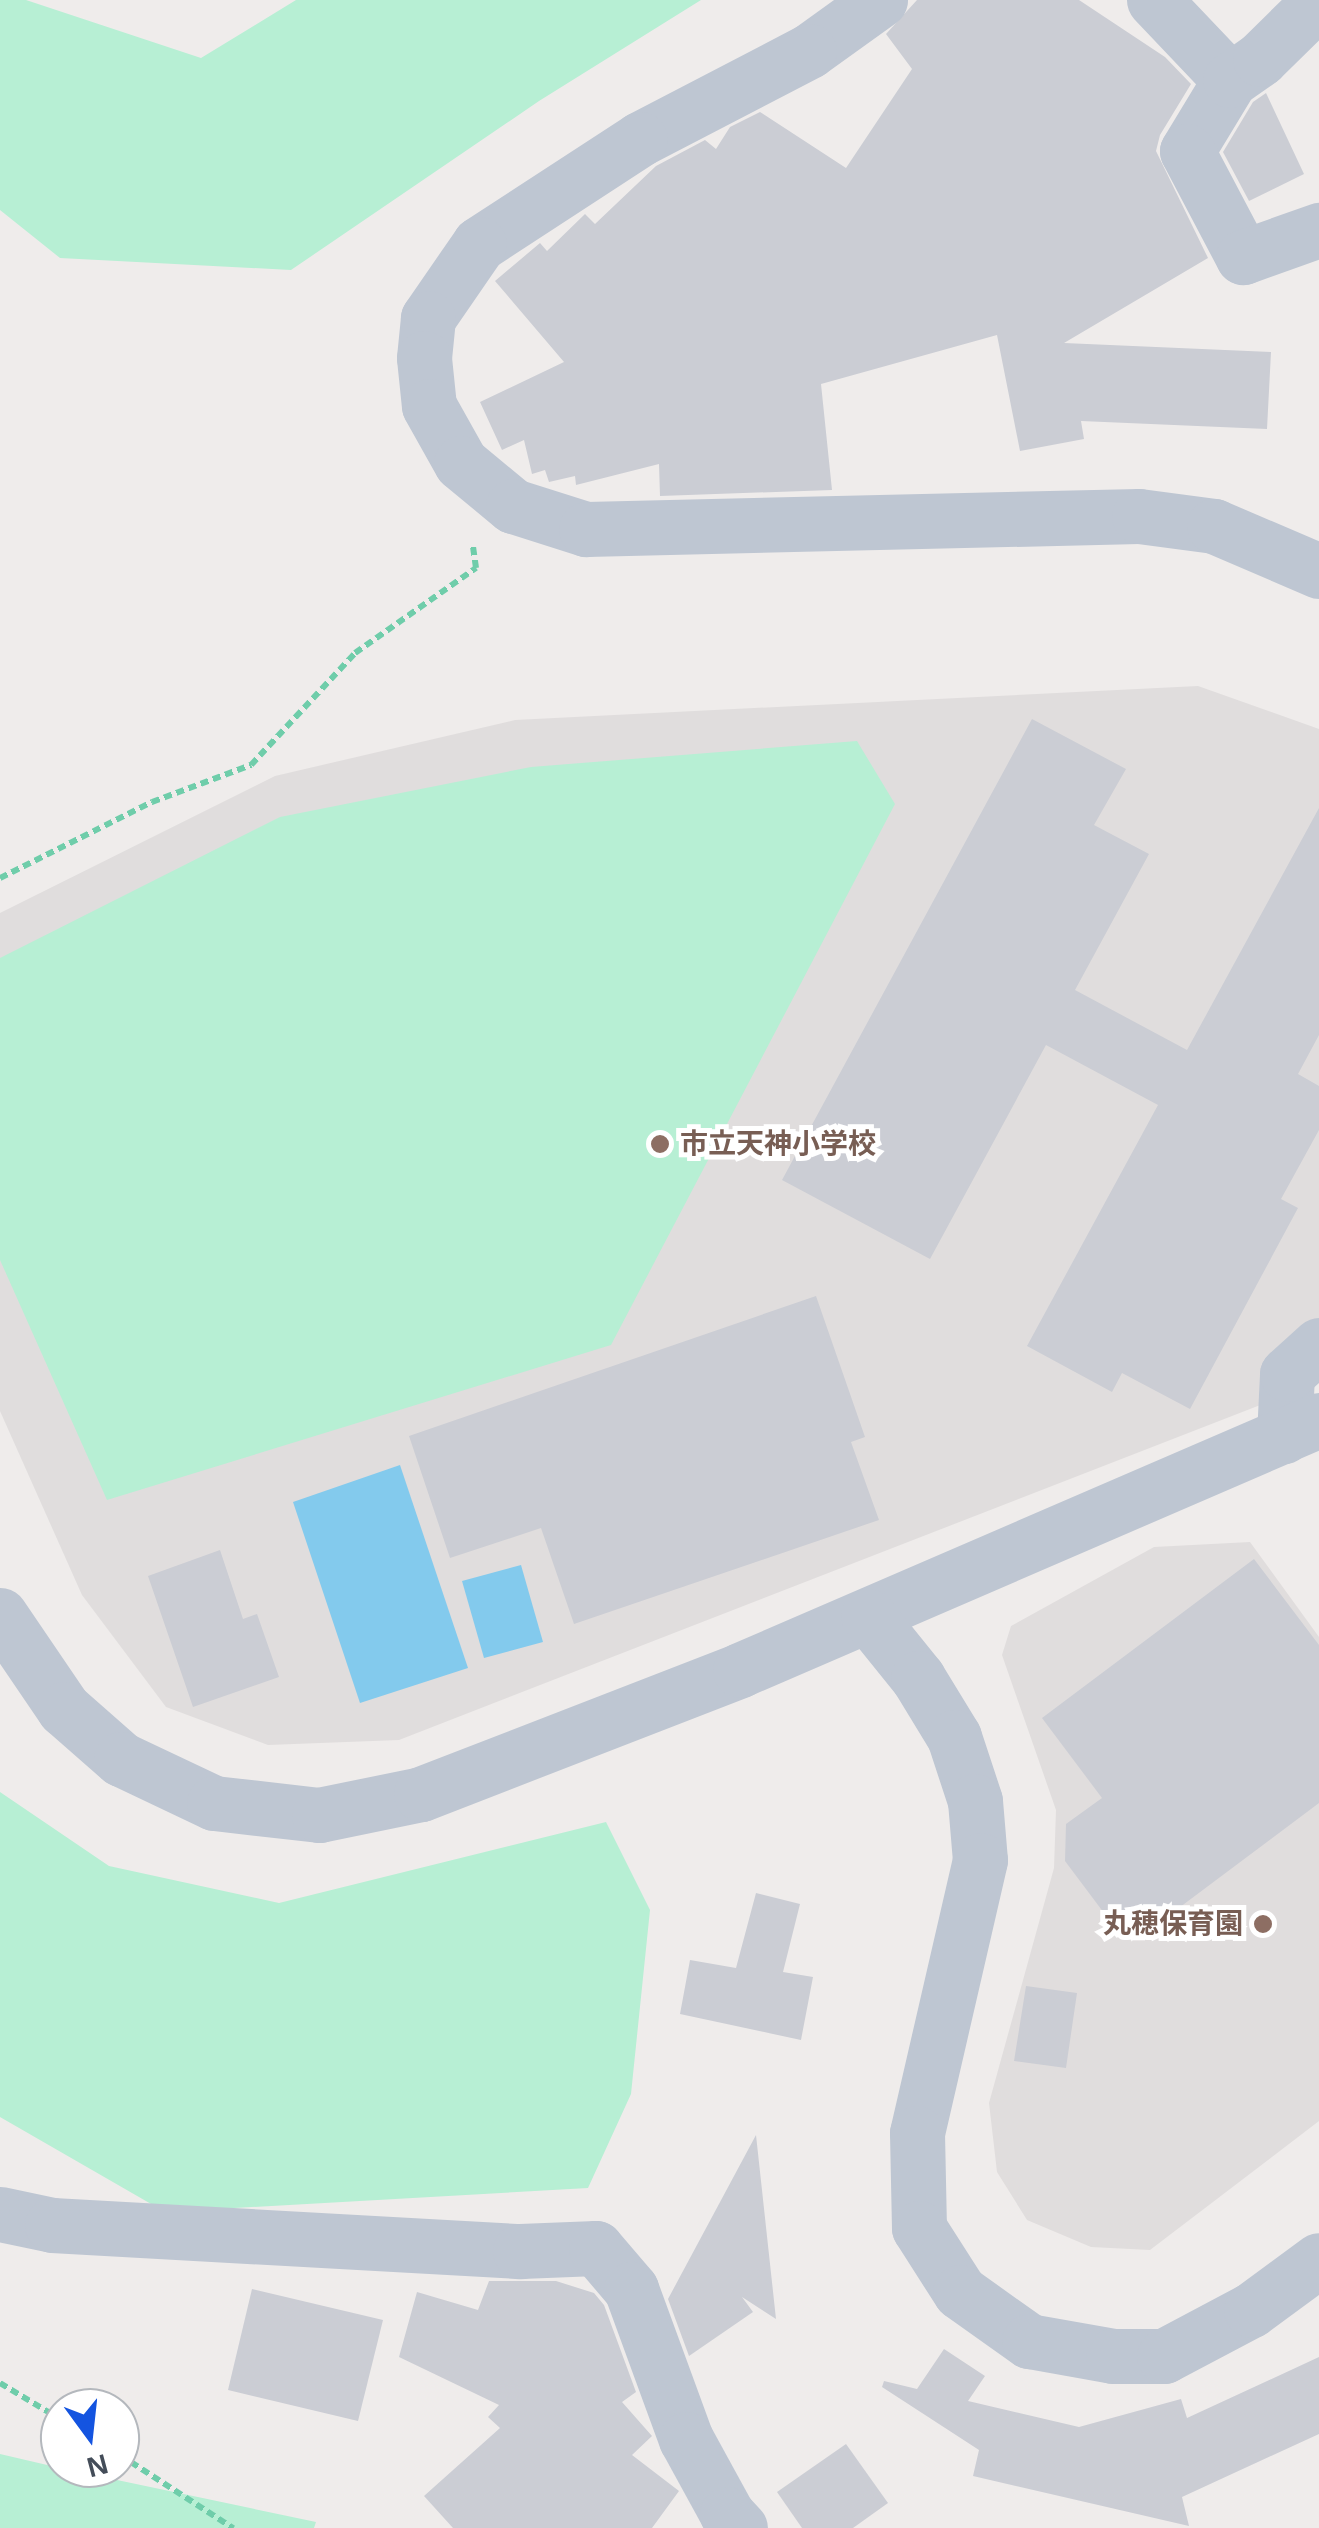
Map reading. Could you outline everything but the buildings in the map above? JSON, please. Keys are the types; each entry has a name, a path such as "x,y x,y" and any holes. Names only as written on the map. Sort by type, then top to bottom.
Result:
{"street":[{"path":"880,0 809,51 640,139 479,244 428,318 424,358 430,406 461,463 512,506 586,529 1139,516 1214,526 1319,571"},
{"path":"1154,0 1230,80"},
{"path":"1319,2 1260,60 1230,80 1186,151 1243,257 1319,230"},
{"path":"0,1615 64,1709 120,1759 214,1803 319,1816 422,1794 868,1616 1302,1428 1287,1374 1319,1345"},
{"path":"868,1616 918,1678 954,1736 974,1801 980,1860 918,2133 919,2228 960,2292 1030,2341 1112,2356 1164,2356 1250,2310 1319,2260"},
{"path":"0,2214 52,2225 130,2230 520,2251 596,2248 631,2288 686,2439 727,2514 740,2528"}],"path":[{"path":"0,878 152,802 251,765 355,652 476,568 461,463"},
{"path":"0,2383 40,2407"},
{"path":"140,2468 234,2528"}],"shaded area":[{"name":"市立天神小学校","path":"1198,686 1319,729 1319,1375 1268,1402 399,1740 268,1745 166,1707 82,1595 0,1411 0,913 275,776 515,720"},
{"path":"1250,1542 1319,1637 1319,2121 1150,2250 1091,2247 1027,2220 997,2172 989,2103 1054,1868 1056,1810 1002,1655 1011,1626 1154,1547"}],"green space":[{"path":"0,0 26,0 201,58 296,0 701,0 539,101 291,270 60,258 0,210"},
{"path":"857,741 895,804 611,1345 107,1500 0,1260 0,958 280,817 531,767"},
{"path":"0,1792 109,1866 279,1903 606,1822 650,1910 631,2094 588,2188 165,2212 0,2117"},
{"path":"0,2454 40,2463 40,2488 140,2488 140,2485 316,2522 314,2528 0,2528"}],"water":[{"path":"400,1465 468,1668 360,1703 293,1502"},
{"path":"521,1565 543,1642 484,1658 462,1581"}],"place":[{"name":"市立天神小学校","path":"660,1144"},
{"name":"丸穂保育園","path":"1263,1924"}]}
